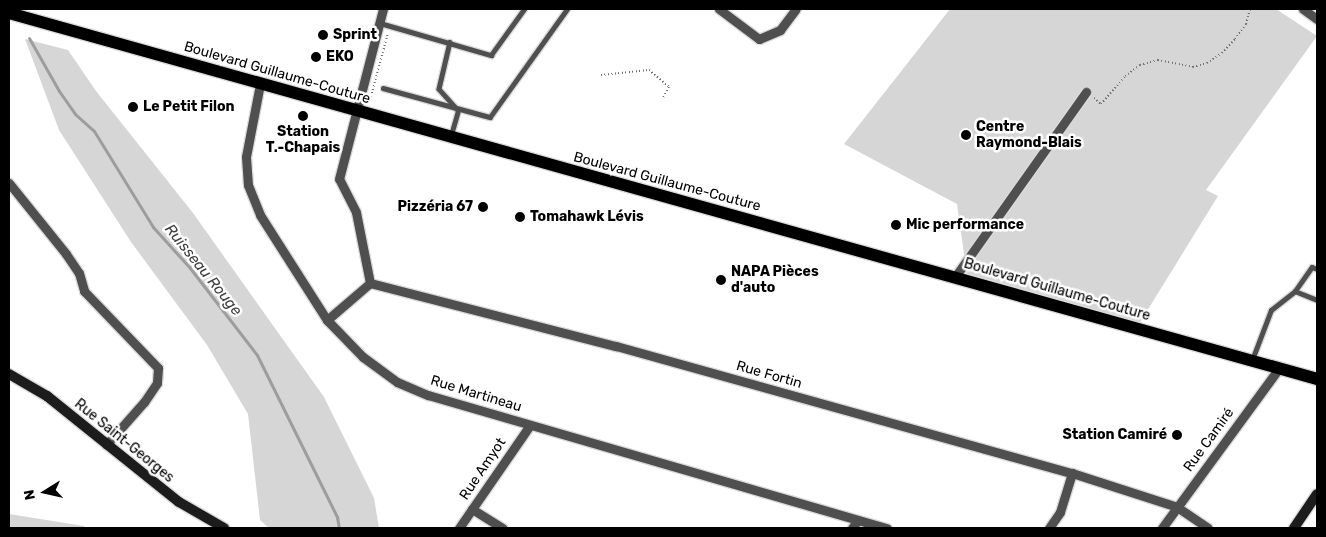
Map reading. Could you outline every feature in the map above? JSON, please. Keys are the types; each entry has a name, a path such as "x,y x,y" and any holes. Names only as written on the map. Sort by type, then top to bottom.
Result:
{"main road":[{"name":"Boulevard Guillaume-Couture","path":"9,13 1317,379"}],"street":[{"path":"327,320 370,283 356,212 339,178 358,112 383,9"},
{"path":"718,9 759,39 780,30 796,9"},
{"path":"1303,9 1317,19"},
{"name":"Rue Martineau","path":"260,84 246,157 248,185 260,215 327,320 363,357 397,382 428,395 887,528"},
{"path":"955,277 1086,92"},
{"path":"9,184 66,254 79,273 84,291 158,368 157,382 144,402 106,445"},
{"name":"Rue Fortin","path":"370,283 616,346 1072,474 1177,507 1208,528"},
{"name":"Rue Camiré","path":"1162,528 1279,368"},
{"name":"Rue Saint-Georges","path":"9,374 47,396 179,502 224,528"},
{"name":"Rue Amyot","path":"459,528 530,425"},
{"path":"1049,528 1060,512 1072,474"},
{"path":"1294,528 1317,494"},
{"path":"472,509 503,528"},
{"path":"852,528 858,520"}],"lane":[{"path":"380,23 491,54 524,9"},
{"path":"382,88 458,110 490,117 566,9"},
{"path":"450,42 439,89 458,110"},
{"path":"451,137 458,110"},
{"path":"1252,361 1271,310 1295,292 1312,267 1317,269"},
{"path":"1295,292 1317,300"}],"path":[{"path":"1086,92 1101,104 1125,76 1140,65 1158,60 1193,67 1207,63 1222,53 1235,39 1246,24 1250,9"},
{"path":"601,75 650,70 669,87 663,98"}],"shaded area":[{"path":"950,9 1276,9 1317,36 1206,190 1218,196 1139,324 967,275 957,204 844,144"},
{"path":"25,39 68,50 96,91 193,213 324,397 374,498 379,528 269,528 260,520 248,414 207,345 131,242 59,130"},
{"path":"9,514 84,526 86,528 9,528"}],"waterway":[{"name":"Ruisseau Rouge","path":"29,38 59,91 75,114 94,131 153,227 190,268 257,355 337,517 339,528"}],"place":[{"name":"Sprint","path":"323,35"},
{"name":"EKO","path":"316,57"},
{"name":"Le Petit Filon","path":"133,107"},
{"name":"Station T.-Chapais","path":"303,116"},
{"name":"Centre Raymond-Blais","path":"966,135"},
{"name":"Pizzéria 67","path":"483,207"},
{"name":"Tomahawk Lévis","path":"520,217"},
{"name":"Mic performance","path":"896,225"},
{"name":"NAPA Pièces d'auto","path":"721,280"},
{"name":"Station Camiré","path":"1177,435"}]}
